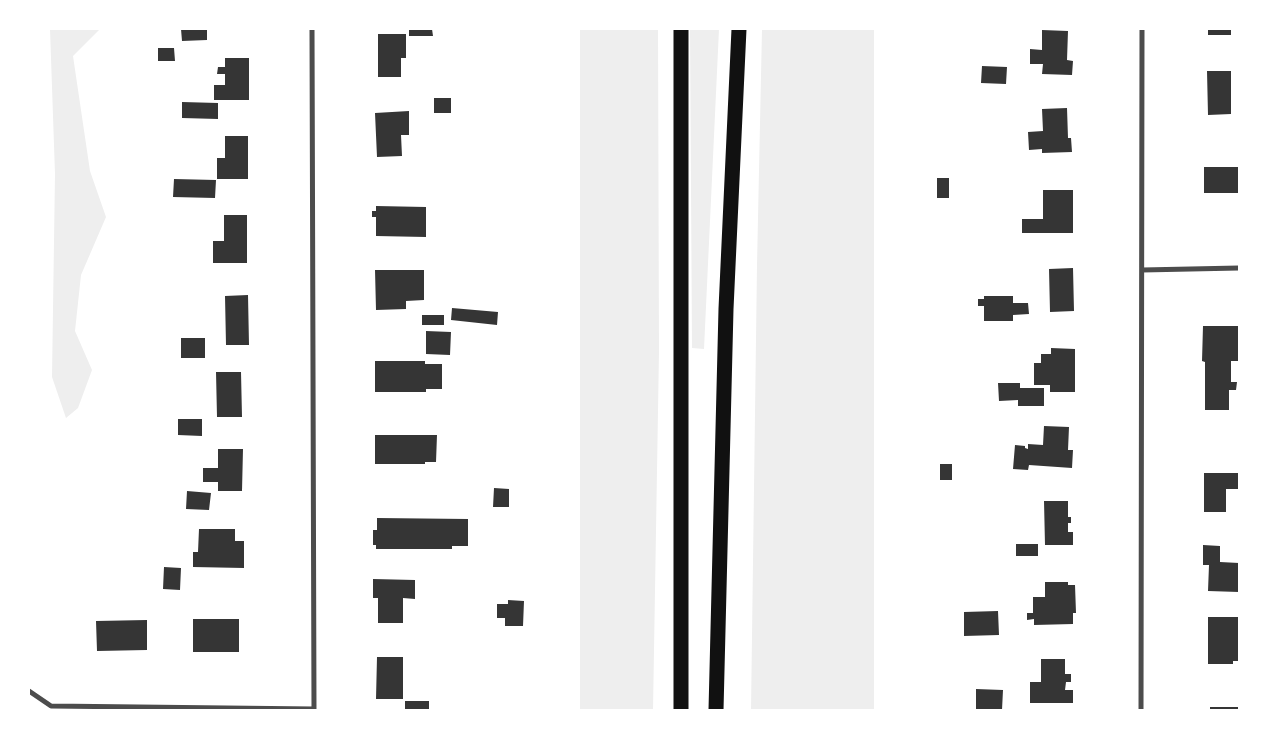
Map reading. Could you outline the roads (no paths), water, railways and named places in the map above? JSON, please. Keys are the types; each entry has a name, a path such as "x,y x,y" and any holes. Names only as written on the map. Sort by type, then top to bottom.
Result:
{"highway":[{"path":"680,29 681,710"},
{"path":"716,710 726,309 739,29"}],"street":[{"path":"29,691 51,706 314,710 312,29"},
{"path":"1141,710 1142,29"},
{"path":"1142,270 1239,268"}]}
